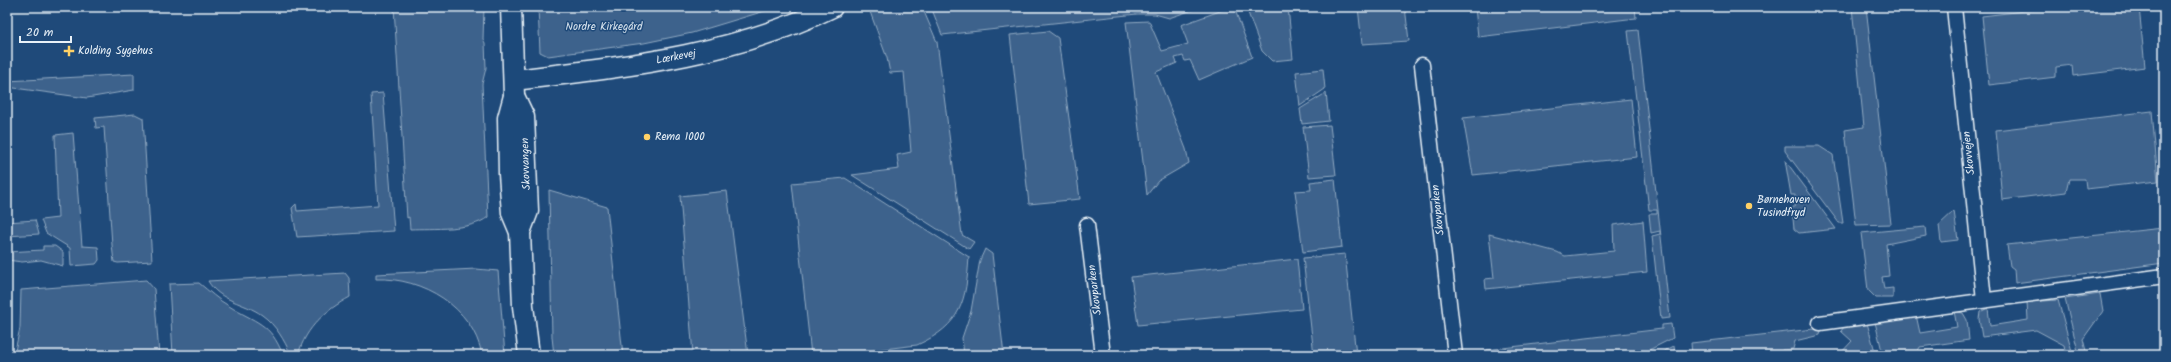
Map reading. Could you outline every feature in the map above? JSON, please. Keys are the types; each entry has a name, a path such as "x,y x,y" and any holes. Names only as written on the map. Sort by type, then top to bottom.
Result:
{"street":[{"name":"Skovvangen","path":"511,7 514,88 524,117 528,211 520,232 523,306 529,355"},
{"name":"Lærkevej","path":"514,88 688,55 733,44 803,21 832,7"},
{"name":"Skovvejen","path":"1954,7 1984,300"},
{"name":"Skovparken","path":"1422,65 1455,355"},
{"name":"Skovparken","path":"1087,225 1103,355"},
{"path":"1820,323 2164,276"}],"green space":[{"path":"394,7 484,7 483,39 485,43 486,68 482,84 488,217 472,225 451,228 410,229 409,217 407,218"},
{"name":"Nordre Kirkegård","path":"538,7 778,7 692,33 644,43 548,56 540,52"},
{"path":"874,7 922,7 937,42 962,235 974,242 969,249 852,175 899,169 897,155 911,152 904,72 890,73 887,58 869,9"},
{"path":"931,7 1201,7 1169,18 1155,14 1137,14 942,35"},
{"path":"1234,7 1252,57 1199,80 1190,60 1185,61 1183,56 1175,58 1177,63 1156,72 1186,149 1189,163 1158,181 1147,195 1126,22 1149,21 1162,51 1188,44 1181,25"},
{"path":"1246,7 1288,7 1293,59 1272,61 1262,51"},
{"path":"1358,7 1405,7 1409,41 1362,44"},
{"path":"1475,7 1635,7 1636,18 1478,37"},
{"path":"1852,7 1866,7 1891,224 1856,225 1845,130 1864,127"},
{"path":"2058,7 2139,7 2145,67 2073,76 2072,65 2056,67 2056,77 1989,85 1982,16"},
{"path":"1638,30 1670,318 1661,319 1652,236 1660,234 1660,231 1651,233 1649,214 1657,214 1657,210 1649,210 1628,31"},
{"path":"1048,31 1058,38 1080,199 1029,204 1010,35"},
{"path":"1323,69 1325,89 1300,106 1296,72"},
{"path":"134,74 134,90 87,98 7,87 7,81"},
{"path":"383,93 394,231 297,237 292,208 296,204 297,211 378,205 371,94"},
{"path":"1326,93 1329,121 1302,124 1300,109"},
{"path":"1631,99 1637,157 1473,175 1463,118"},
{"path":"2152,111 2158,181 2086,189 2085,179 2069,179 2066,192 2002,200 1996,130"},
{"path":"135,114 143,118 152,261 118,263 114,262 112,245 104,127 96,128 95,118"},
{"path":"1330,125 1336,175 1309,177 1303,127"},
{"path":"73,133 82,246 98,247 99,260 96,264 71,266 70,248 46,233 41,220 58,218 55,135"},
{"path":"1785,146 1819,146 1833,155 1843,223 1839,223 1785,151"},
{"path":"1785,160 1836,229 1799,233 1794,229 1792,208 1795,206 1795,195 1791,195"},
{"path":"845,178 969,257 966,286 959,310 944,329 917,345 833,355 811,355 792,183"},
{"path":"1335,179 1342,247 1303,252 1295,191 1311,190 1310,182"},
{"path":"549,190 607,207 623,355 554,355 552,337"},
{"path":"727,191 748,355 693,355 680,196"},
{"path":"1954,211 1958,240 1941,242 1939,225"},
{"path":"35,220 39,234 7,236 7,222"},
{"path":"1643,221 1647,272 1486,289 1485,279 1494,278 1489,234 1557,252 1565,256 1614,251 1613,225"},
{"path":"1925,227 1926,236 1886,244 1889,276 1882,277 1884,289 1893,288 1893,298 1876,298 1868,290 1861,233"},
{"path":"2163,228 2164,263 2015,283 2014,269 2010,266 2007,245"},
{"path":"43,246 55,246 63,252 63,266 41,260 22,262 7,260 7,252 43,250"},
{"path":"985,249 992,254 1004,355 964,355 962,338 971,311 980,260"},
{"path":"1345,254 1356,355 1314,355 1303,258"},
{"path":"1297,259 1302,309 1138,325 1131,277"},
{"path":"476,269 498,271 505,355 482,355 477,338 468,323 457,309 443,298 411,283 376,279 376,274"},
{"path":"345,273 349,278 350,297 318,320 306,336 298,355 291,355 279,333 267,319 255,311 226,298 213,288 208,281"},
{"path":"146,280 154,289 159,355 14,355 20,328 21,290"},
{"path":"199,283 221,301 255,320 267,329 278,344 283,355 173,355 169,284"},
{"path":"2100,294 2103,311 2083,339 2087,355 2079,355 2065,299"},
{"path":"2058,300 2073,355 2066,355 2064,345 2036,330 1982,337 1979,319 1980,312 1988,308 1990,326 2028,320 2027,302"},
{"path":"1954,311 1963,313 1967,320 1969,340 1920,347 1916,355 1883,355 1875,322 1916,315 1920,333 1957,327"},
{"path":"1867,323 1876,355 1839,355 1852,341 1841,331 1844,327"},
{"path":"1671,324 1673,338 1639,355 1487,355 1486,350 1662,329 1662,325"},
{"path":"1822,328 1820,335 1795,341 1793,349 1782,350 1782,355 1692,355 1691,343"},
{"path":"1674,346 1675,355 1656,355"}],"place":[{"name":"Kolding Sygehus","path":"69,51"},
{"name":"Rema 1000","path":"647,137"},
{"name":"Børnehaven Tusindfryd","path":"1749,206"}]}
